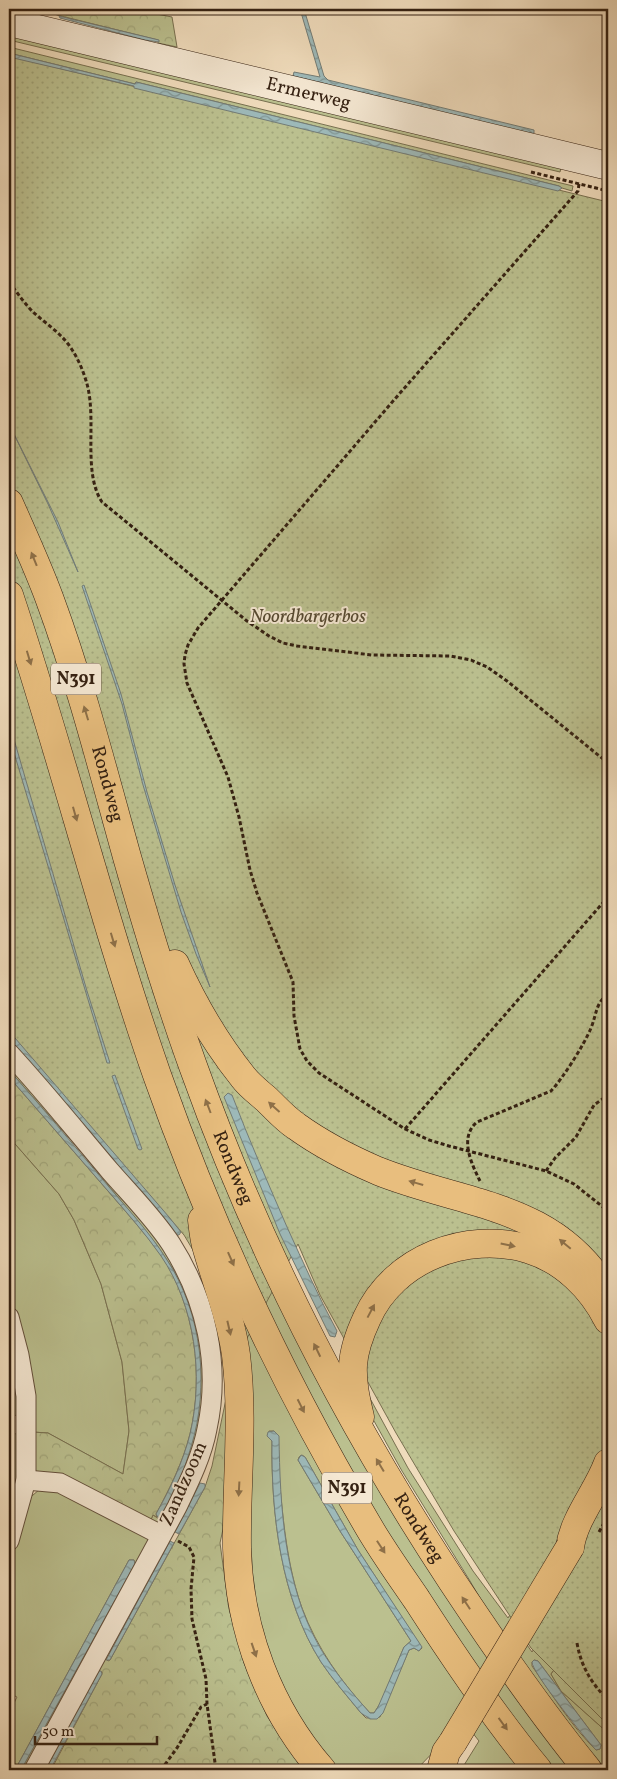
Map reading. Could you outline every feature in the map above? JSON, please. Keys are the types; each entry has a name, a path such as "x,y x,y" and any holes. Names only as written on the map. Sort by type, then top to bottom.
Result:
{"main road":[{"name":"Rondweg","path":"9,503 35,562 65,642 128,861 192,1064 262,1238 292,1302 364,1440 425,1540 493,1643 588,1770"},
{"name":"Rondweg","path":"9,595 139,1023 197,1182 276,1357 306,1417 368,1526 456,1661 538,1770"},
{"name":"N391","path":"128,861 182,980 204,1023 244,1079 295,1126 354,1160 380,1172 478,1201 508,1211 534,1223 561,1239 578,1254 601,1282 608,1294"},
{"name":"N391","path":"197,1182 206,1247 222,1298 236,1354 241,1421 237,1549 246,1622 262,1673 276,1702 298,1741 322,1770"},
{"name":"N391","path":"364,1440 354,1391 353,1364 358,1339 372,1307 387,1288 411,1266 430,1256 459,1246 497,1243 528,1250 553,1261 579,1280 592,1293 608,1320"},
{"path":"574,1540 608,1463"},
{"path":"424,1770 432,1761 447,1754 574,1540 608,1492"}],"street":[{"name":"Ermerweg","path":"9,22 608,166"},
{"name":"Zandzoom","path":"9,1053 156,1224 170,1243 196,1293 206,1324 212,1360 212,1394 209,1421 203,1445 190,1480 34,1770"},
{"path":"9,1317 19,1355 26,1396 17,1427 26,1480 9,1541"},
{"path":"26,1480 60,1483 162,1534"}],"path":[{"path":"579,184 578,191 400,393 198,628 188,645 184,664 187,683 228,777 257,893 286,960 293,982 294,1016 300,1048 307,1062 318,1073 405,1129 429,1140 469,1152 546,1171 574,1184 608,1211"},
{"path":"9,282 32,310 63,338 82,369 91,405 93,482 98,495 109,508 260,630 283,643 296,646 372,655 450,656 479,663 506,681 608,763"},
{"path":"405,1129 608,897"},
{"path":"469,1152 468,1134 477,1122 551,1091 560,1082 589,1033 599,1003 608,993"},
{"path":"546,1171 555,1158 576,1137 594,1105 608,1095"},
{"path":"162,1534 189,1547 194,1557 191,1589 192,1619 206,1679 207,1704 216,1770"},
{"path":"577,1643 584,1669 608,1700"},
{"path":"161,1770 177,1748 201,1707 207,1704"}],"green space":[{"path":"53,9 131,9 172,17 177,47 158,43 158,40 57,15 53,13"},
{"path":"9,30 562,164 560,172 9,40"},
{"path":"9,47 573,186 572,191 559,186 136,82 135,84 9,53"},
{"name":"Noordbargerbos","path":"9,56 608,202 608,1725 531,1648 454,1531 396,1433 320,1295 298,1244 239,1353 215,1287 184,1235 9,1033"},
{"path":"9,1059 131,1201 179,1267 204,1336 205,1418 163,1525 149,1524 153,1515 159,1519 198,1417 201,1378 200,1361 188,1303 173,1269 157,1245 76,1146 9,1070"},
{"path":"9,1077 161,1255 173,1275 189,1318 196,1365 194,1411 190,1434 180,1465 156,1514 157,1517 153,1515 149,1524 42,1477 30,1467 32,1432 48,1433 123,1474 129,1431 122,1362 101,1284 74,1220 59,1194 9,1137"},
{"path":"9,1137 59,1194 74,1220 101,1284 122,1362 129,1431 123,1474 48,1433 32,1432 9,1300"},
{"path":"236,1205 576,1770 549,1770 523,1736 361,1495 251,1285"},
{"path":"212,1247 525,1770 461,1770 479,1741 457,1713 441,1744 416,1770 328,1770 280,1701 242,1560","holes":["269,1431 274,1431 290,1565 302,1608 322,1651 359,1701 370,1713 374,1713 381,1702 404,1647 411,1641 340,1531 298,1460 302,1455 305,1457 358,1550 422,1648 419,1651 414,1648 409,1650 380,1717 366,1718 336,1682 321,1662 307,1637 296,1611 281,1555 277,1526 272,1469 272,1441 268,1437"]},
{"path":"479,1248 501,1249 521,1253 540,1260 557,1269 573,1281 598,1312 608,1331 608,1388 608,1449 595,1482 511,1622 532,1652 608,1523 608,1613 579,1642 575,1641 551,1674 561,1691 608,1733 608,1770 600,1770 517,1662 470,1581 402,1471 360,1392 357,1374 361,1346 370,1321 386,1296 407,1276 431,1260 455,1252","holes":["485,1253 513,1256 537,1264 558,1277 576,1293 590,1313 600,1336 606,1361 608,1388 604,1428 600,1445 591,1467 564,1520 545,1515 547,1529 554,1541 508,1618 473,1571 408,1468 366,1391 363,1375 364,1372 368,1372 368,1347 374,1325 385,1305 400,1288 418,1274 461,1256","534,1660 538,1661 601,1745 600,1749 596,1750 570,1720 532,1666"]},
{"path":"9,1338 19,1410 9,1422"},
{"path":"226,1399 223,1529 220,1543 229,1609 244,1663 267,1716 303,1770 51,1770 102,1674 102,1672 98,1671 106,1658 108,1661 110,1660 205,1487 212,1466"},
{"path":"20,1433 17,1480 9,1485 9,1435"},
{"path":"57,1488 148,1537 151,1547 29,1770 21,1770 135,1564 134,1560 129,1560 15,1770 9,1770 9,1713 17,1697 9,1693 9,1560 25,1502 40,1489"},
{"path":"575,1641 608,1702 608,1733 561,1691 551,1674"}],"water":[{"path":"300,9 304,9 324,76 328,80 534,130 534,133 293,76 294,72 320,77"},
{"path":"59,16 159,40 159,42 60,18"},
{"path":"9,53 135,84 136,82 562,188 558,191 134,88 134,86 9,57"},
{"path":"9,424 58,522 78,572 48,504"},
{"path":"84,585 121,694 147,792 175,885 210,987 181,912 143,785 122,704 82,586"},
{"path":"9,722 87,991 110,1063 107,1063 9,736"},
{"path":"9,1031 169,1217 181,1232 179,1235 176,1235 9,1039"},
{"path":"9,1070 152,1239 179,1281 188,1303 195,1326 201,1375 197,1424 174,1495 159,1519 156,1514 184,1455 194,1411 196,1365 189,1319 182,1297 173,1276 161,1256 122,1207 9,1077"},
{"path":"115,1075 142,1149 140,1150 138,1149 112,1076"},
{"path":"228,1093 232,1095 287,1227 317,1293 337,1331 335,1337 330,1336 280,1234 224,1097"},
{"path":"274,1431 279,1436 283,1517 291,1571 307,1622 330,1664 370,1713 374,1713 404,1647 411,1641 340,1531 298,1460 301,1455 305,1457 358,1550 422,1647 419,1651 414,1648 409,1650 383,1713 377,1719 370,1719 361,1713 330,1675 307,1637 296,1611 281,1555 277,1526 272,1469 272,1441 267,1436 268,1432"},
{"path":"200,1483 205,1484 205,1487 179,1534 175,1532"},
{"path":"170,1541 174,1543 110,1660 106,1660"},
{"path":"129,1560 134,1560 135,1564 21,1770 15,1770"},
{"path":"534,1660 538,1661 601,1745 600,1749 596,1750 560,1706 534,1668 532,1662"},
{"path":"98,1671 101,1671 102,1674 50,1770 45,1770"}]}
